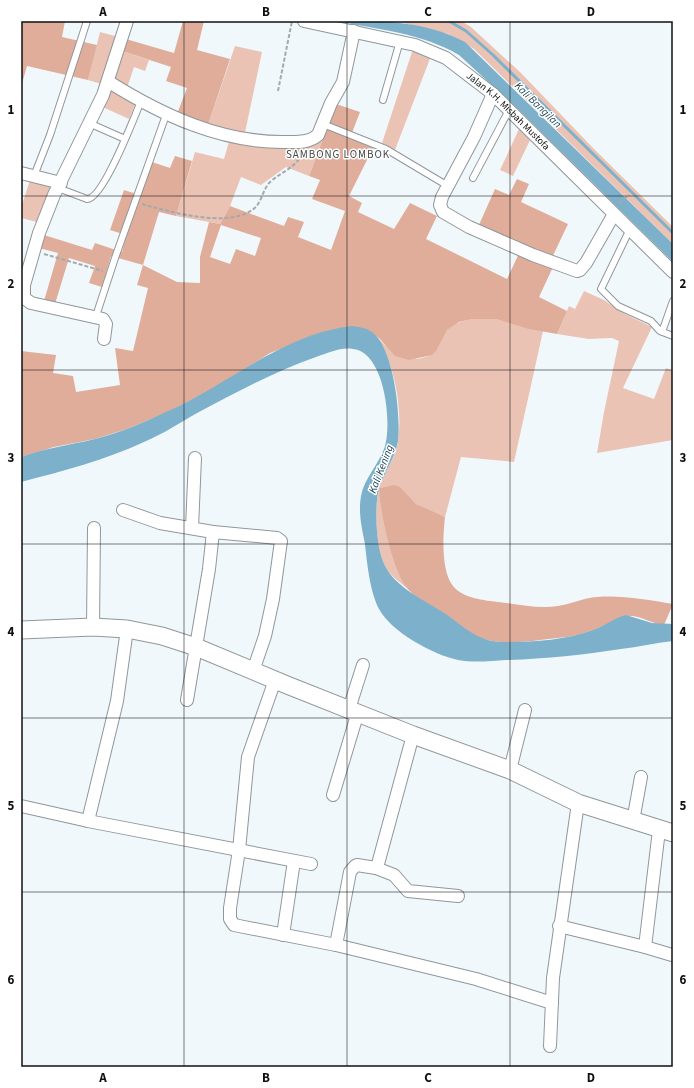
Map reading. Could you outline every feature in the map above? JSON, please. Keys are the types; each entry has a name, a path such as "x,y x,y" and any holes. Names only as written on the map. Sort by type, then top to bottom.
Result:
{"main road":[{"path":"21,630 94,627 127,628 196,646 253,671 413,735 510,770 578,803 666,832"}],"street":[{"path":"104,339 105,322 96,316 27,300 23,290 33,251 60,185 109,82 127,21"},
{"name":"Jalan K.H. Misbah Mustofa","path":"304,21 400,41 427,48 442,55 493,94 614,211 673,272"},
{"path":"109,82 141,102 166,115 201,128 240,138 266,142 306,141 318,135 331,103 343,82 354,31"},
{"path":"493,94 471,143 448,186 440,206 446,214 469,227 572,270 580,270 586,263 614,211"},
{"path":"21,173 60,185"},
{"path":"192,528 195,458"},
{"path":"123,510 160,523 213,532 277,538 281,541 273,600 265,636 253,671"},
{"path":"94,528 94,627"},
{"path":"187,700 209,569 213,532"},
{"path":"88,821 118,701 127,628"},
{"path":"333,795 354,711 363,665"},
{"path":"275,680 248,757 239,850 230,908 232,923 234,925 336,945 476,979 552,1002"},
{"path":"510,770 525,710"},
{"path":"376,868 413,735"},
{"path":"634,821 641,777"},
{"path":"550,1046 553,978 559,926 578,803"},
{"path":"21,806 88,821 311,864"},
{"path":"645,947 666,832"},
{"path":"283,935 294,861"},
{"path":"336,945 352,868 357,865 376,868 394,875 408,891 458,896"},
{"path":"559,926 672,955"}],"lane":[{"path":"34,176 87,21"},
{"path":"384,100 400,41"},
{"path":"60,185 87,199 93,198 107,177 141,102"},
{"path":"473,178 509,110"},
{"path":"96,316 166,115"},
{"path":"90,124 125,139"},
{"path":"323,124 386,149 448,186"},
{"path":"630,229 601,289 618,306 651,322 662,332 673,336"},
{"path":"662,332 673,301"}],"path":[{"path":"278,91 292,21"},
{"path":"135,202 163,210 200,217 232,216 247,213 258,204 271,182 297,162 306,141"},
{"path":"614,211 628,195"},
{"path":"33,251 110,273"}],"shaded area":[{"path":"21,21 65,21 62,37 97,45 88,80 27,66 21,87"},
{"path":"183,21 204,21 197,50 230,59 208,125 177,114 187,88 166,81 171,67 116,49 119,37 174,53"},
{"path":"395,21 461,21 471,27 521,73 593,148 673,227 673,244 474,49 448,34"},
{"path":"100,32 119,37 116,49 149,60 145,71 134,67 124,97 135,104 129,119 96,104 105,85 88,80"},
{"path":"235,46 262,52 243,142 253,144 325,133 309,176 286,167 261,185 241,177 230,206 220,224 176,216 195,152 224,159 232,131 208,125"},
{"path":"413,49 431,56 395,150 382,143"},
{"path":"336,104 360,112 350,138 373,148 349,196 362,203 358,212 394,229 410,203 437,216 426,239 507,279 522,247 478,227 495,189 509,195 517,179 529,184 521,202 568,224 549,264 553,267 539,297 567,311 557,334 529,329 496,319 472,319 459,322 447,330 436,351 432,355 409,360 395,356 380,339 368,330 332,330 270,353 220,385 168,412 127,429 95,439 54,447 21,457 21,351 56,355 53,373 73,376 76,392 120,385 115,348 133,351 148,288 137,285 143,265 177,282 200,283 200,257 209,222 220,224 230,206 284,226 288,217 304,222 298,237 331,250 345,211 312,199 320,180 309,176","holes":["221,225 261,238 255,256 236,249 230,264 210,257"]},
{"path":"519,129 530,140 513,176 500,170"},
{"path":"175,156 192,161 176,216 159,212 143,265 111,256 102,287 89,283 95,266 69,258 55,304 44,301 58,253 39,248 44,235 92,250 95,243 122,252 126,235 110,230 124,190 140,195 152,162 170,168"},
{"path":"30,180 55,186 41,223 21,218 21,208"},
{"path":"584,291 604,300 625,314 652,327 623,388 654,399 666,368 673,371 673,440 597,453 619,341 612,338 589,339 557,334 569,306 575,309"},
{"path":"472,319 496,319 543,331 514,462 461,457 445,517 430,512 419,506 410,500 398,488 379,488 397,447 399,419 396,387 392,371 381,344 373,333 385,345 417,359 431,355 446,331 452,326"},
{"path":"394,485 400,487 416,504 445,517 443,545 445,566 452,584 462,593 480,600 539,607 558,606 597,597 635,598 673,604 664,625 630,616 620,618 598,628 574,636 513,642 486,640 469,633 448,616 409,591 401,578 388,539 379,488"},
{"path":"379,489 392,552 407,588 389,573 382,560 376,517"}],"water":[{"path":"335,21 402,23 433,29 465,42 673,244 673,262 518,109 459,55 430,42 414,37 382,29"},
{"name":"Kali Kening","path":"352,326 363,328 372,332 380,340 391,367 397,400 399,430 397,448 379,489 376,517 382,559 385,566 396,580 410,592 479,637 496,642 539,641 572,636 593,630 626,615 652,623 673,624 673,641 607,651 535,659 470,661 458,660 426,648 393,626 379,609 373,594 360,508 361,496 365,484 384,449 387,438 387,408 384,391 373,363 364,353 353,349 334,351 286,369 257,382 158,435 129,448 84,465 21,482 21,457 48,449 95,439 131,427 189,401 256,362 302,339 326,331"}],"waterway":[{"name":"Kali Bangilan","path":"449,21 466,31 493,55 673,233"}],"district":[{"name":"SAMBONG LOMBOK","path":"338,154"}]}
